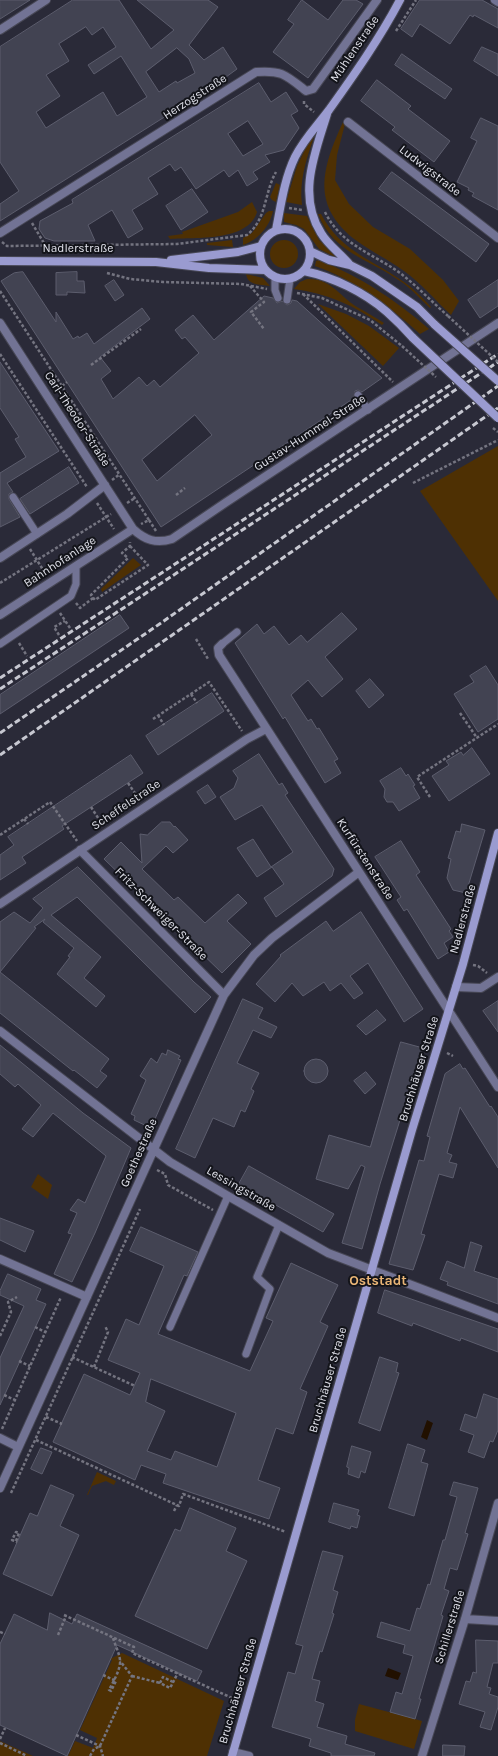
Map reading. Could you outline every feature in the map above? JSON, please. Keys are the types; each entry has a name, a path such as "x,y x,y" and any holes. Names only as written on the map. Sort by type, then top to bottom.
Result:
{"street":[{"path":"0,30 46,0"},
{"name":"Herzogstraße","path":"0,233 256,72 270,71 284,74 306,90 313,89 377,0"},
{"name":"Mühlenstraße","path":"276,230 287,177 296,156 308,135 328,111 390,19 400,0"},
{"name":"Mühlenstraße","path":"328,111 312,162 309,182 310,210 322,234 350,265"},
{"name":"Ludwigstraße","path":"348,122 498,238"},
{"path":"283,228 298,232 308,244 310,251 309,262 304,271 290,279 276,277 265,270 261,263 261,246 264,239 276,230 283,228"},
{"name":"Nadlerstraße","path":"156,262 238,252 261,246"},
{"path":"310,251 329,260 350,265 372,276 398,293 498,381"},
{"name":"Nadlerstraße","path":"0,261 156,262 209,268 265,270"},
{"path":"304,271 335,280 362,295 386,312 498,418"},
{"name":"Carl-Theodor-Straße","path":"0,323 133,529"},
{"name":"Gustav-Hummel-Straße","path":"133,529 140,535 151,540 163,542 172,539 225,502 368,410 498,323"},
{"path":"0,558 26,542 105,485"},
{"name":"Bahnhofanlage","path":"0,615 133,529"},
{"name":"Kurfürstenstraße","path":"222,644 218,648 219,655 498,1087"},
{"name":"Scheffelstraße","path":"0,904 247,739 266,729"},
{"name":"Nadlerstraße","path":"449,1011 498,832"},
{"name":"Fritz-Schweiger-Straße","path":"81,849 224,995"},
{"name":"Goethestraße","path":"0,1488 224,995 254,955 272,938 359,872"},
{"path":"456,987 481,988 498,977"},
{"name":"Bruchhäuser Straße","path":"233,1754 410,1137 449,1011"},
{"name":"Lessingstraße","path":"0,1031 154,1148 170,1162 228,1196 328,1253 498,1318"},
{"path":"0,1258 87,1297"},
{"path":"0,1438 18,1447"},
{"name":"Schillerstraße","path":"422,1756 465,1619 498,1503"},
{"path":"465,1619 498,1621"},
{"path":"233,1754 249,1756"}],"lane":[{"path":"276,277 276,290 278,298"},
{"path":"287,300 290,279"},
{"path":"358,395 368,410"},
{"path":"14,497 37,534"},
{"path":"0,644 71,596 76,584 76,566"},
{"path":"222,644 237,632"},
{"path":"170,1327 228,1196"},
{"path":"246,1354 270,1289 256,1277 279,1225"}],"path":[{"path":"394,34 416,0"},
{"path":"304,104 314,112"},
{"path":"0,242 3,242 7,246 177,244 247,235 255,229 261,218 265,204 305,210 322,207 331,225 348,242 400,274 498,362"},
{"path":"28,215 46,245"},
{"path":"104,273 130,279 163,282 241,284 266,289"},
{"path":"250,286 264,302 251,312 264,329"},
{"path":"0,292 147,518"},
{"path":"400,389 303,294 322,298 370,320 402,346"},
{"path":"91,365 141,328"},
{"path":"0,354 119,538"},
{"path":"62,386 67,382"},
{"path":"413,483 498,440"},
{"path":"176,495 185,488"},
{"path":"0,583 135,498"},
{"path":"133,529 149,520 147,518 152,514"},
{"path":"26,542 51,582"},
{"path":"83,605 92,598 91,595 128,558 122,553 129,546 148,565 95,600 92,598"},
{"path":"59,635 54,627 65,621 70,628"},
{"path":"18,642 27,656"},
{"path":"152,719 209,682 247,739"},
{"path":"191,694 197,703"},
{"path":"460,713 477,738"},
{"path":"158,716 164,724"},
{"path":"430,797 418,777 498,724"},
{"path":"128,783 144,807"},
{"path":"0,835 50,802 81,849"},
{"path":"91,807 107,832"},
{"path":"24,819 28,824"},
{"path":"157,1170 165,1174 168,1185 220,1214"},
{"path":"11,1493 117,1262"},
{"path":"0,1434 65,1288"},
{"path":"0,1336 11,1312 8,1302 17,1297"},
{"path":"94,1367 108,1332 105,1326"},
{"path":"35,1327 46,1332"},
{"path":"62,1352 134,1386"},
{"path":"19,1361 30,1366"},
{"path":"4,1395 15,1400"},
{"path":"46,1417 62,1424"},
{"path":"24,1435 177,1505"},
{"path":"174,1511 177,1505 179,1506 183,1494 282,1531"},
{"path":"58,1635 65,1616 134,1647 132,1653 232,1698"},
{"path":"0,1632 5,1634"},
{"path":"113,1637 120,1661 132,1676 160,1683 170,1688 178,1673"},
{"path":"113,1680 103,1676 116,1681 112,1693 108,1691 113,1680 120,1661"},
{"path":"90,1756 94,1749 100,1746 132,1676"},
{"path":"160,1683 163,1677 174,1682"},
{"path":"0,1739 5,1728"},
{"path":"76,1735 100,1746 103,1756"},
{"path":"0,1743 27,1756"}],"shaded area":[{"path":"343,122 345,124 337,155 335,180 349,204 373,227 410,249 443,280 459,301 451,315 410,276 357,241 342,228 332,214 326,200 324,186 330,155"},
{"path":"312,135 314,135 314,137 302,179 302,205 286,202 297,166"},
{"path":"276,183 280,185 276,202 270,197"},
{"path":"252,202 257,212 252,222 243,229 220,236 170,239 168,236 183,234 182,232 238,212"},
{"path":"269,211 273,211 266,227 254,240 243,245 243,238 252,233"},
{"path":"284,213 307,216 319,240 336,255 335,257 319,249 304,229 284,222"},
{"path":"318,214 321,214 337,236 346,245 405,283 417,292 431,307 430,308 412,290 400,281 342,246 333,238"},
{"path":"232,240 233,247 207,245 207,243"},
{"path":"284,240 294,244 298,254 294,264 284,268 274,264 270,254 274,244"},
{"path":"319,260 349,274 390,298 429,329 420,334 384,304 358,286 315,266 316,261"},
{"path":"246,274 263,278 270,286 252,283 247,278"},
{"path":"307,279 315,279 328,284 357,307 384,323 382,325 362,312 340,301 318,294 294,289 300,282"},
{"path":"318,304 346,314 369,326 399,348 383,366"},
{"path":"498,446 498,601 420,491"},
{"path":"133,558 141,565 102,592 101,589"},
{"path":"38,1174 52,1185 48,1199 31,1187"},
{"path":"427,1420 433,1423 427,1440 421,1437"},
{"path":"97,1472 116,1481 114,1485 106,1481 92,1486 87,1495"},
{"path":"122,1653 224,1701 207,1756 68,1756 75,1741 93,1748 97,1738 80,1730 112,1660 110,1659"},
{"path":"388,1668 401,1673 398,1680 385,1676"},
{"path":"359,1704 422,1721 414,1749 355,1731 355,1720"},
{"path":"0,1741 33,1756 0,1756"}],"building":[{"path":"0,0 30,0 0,19"},
{"path":"73,0 119,0 151,49 174,30 137,0 208,0 218,7 189,45 204,60 223,47 237,69 215,85 0,221 0,204 19,191 0,162 0,47","holes":["86,27 92,35 103,27 116,47 88,65 94,74 121,56 147,97 117,116 103,92 46,128 36,112 60,96 46,75 69,61 59,44","177,48 189,59 195,73 177,83 176,81 159,92 146,72"]},
{"path":"302,0 328,20 343,0 356,0 363,4 308,78 273,52 294,24 288,20"},
{"path":"420,0 482,0 498,9 498,28 474,15 473,17 470,15 450,44 420,24 412,37 401,29"},
{"path":"482,47 498,54 498,76 474,61"},
{"path":"402,54 452,89 445,99 395,65"},
{"path":"377,80 411,106 408,109 450,141 434,162 392,130 395,127 361,101"},
{"path":"259,83 271,102 286,92 298,111 291,115 299,128 284,150 265,155 270,162 253,172 258,179 247,186 238,170 229,177 224,170 196,189 181,167 175,171 170,164 148,178 158,194 132,210 143,229 128,238 112,210 88,225 95,241 54,241 45,238 39,229 40,221 73,203 72,200","holes":["248,121 263,144 243,156 228,134"]},
{"path":"481,118 498,126 498,210 472,196 474,193 468,190 469,188 457,182 477,141 471,138"},
{"path":"392,172 489,244 476,262 379,189"},
{"path":"192,189 208,212 181,230 166,206"},
{"path":"23,272 56,322 56,312 73,339 78,336 79,338 87,333 94,344 142,308 150,319 100,357 111,371 101,379 113,399 139,377 147,386 154,380 160,387 199,353 185,337 182,339 175,330 193,315 214,340 264,296 273,298 277,303 282,301 287,305 291,303 292,300 297,301 382,378 362,392 358,390 355,391 354,398 161,527 1,281 14,273","holes":["195,415 212,435 157,481 142,460"]},
{"path":"77,272 77,281 84,281 85,293 67,292 67,295 56,295 56,273"},
{"path":"114,280 124,295 115,301 105,286"},
{"path":"498,280 498,306 480,318 468,300"},
{"path":"0,362 59,451 7,483 13,492 9,494 9,499 20,517 0,527 0,473 26,457 15,439 19,437 0,408"},
{"path":"69,467 79,483 30,514 20,499"},
{"path":"342,613 357,629 325,657 343,679 322,697 308,680 291,695 308,721 311,719 317,729 319,728 338,759 334,761 341,773 325,783 285,717 283,719 235,643 257,624 264,634 274,626 289,645 301,635 307,642"},
{"path":"120,615 129,628 0,714 0,695"},
{"path":"486,666 498,685 498,719 478,732 454,694 474,682 470,676"},
{"path":"370,679 384,695 369,708 356,691"},
{"path":"212,693 224,711 158,755 146,736"},
{"path":"472,748 490,774 449,801 432,776 449,765 446,761 461,752 463,755"},
{"path":"259,754 279,785 282,783 288,793 285,795 334,869 332,876 276,917 264,898 284,884 272,867 257,877 237,848 253,839 271,867 293,852 262,805 235,820 220,797 234,788 238,778 233,771"},
{"path":"131,755 143,773 62,826 64,829 22,857 26,863 0,880 0,855 14,845 8,837"},
{"path":"401,768 406,776 408,774 415,785 413,786 420,798 399,811 393,802 387,802 384,797 385,789 380,781"},
{"path":"208,785 216,797 205,804 197,792"},
{"path":"162,822 170,822 188,840 173,853 166,846 142,869 174,900 178,897 205,923 238,894 247,903 227,921 251,944 222,973 104,859 121,842 142,863 140,834 147,835"},
{"path":"462,824 485,830 466,893 453,890 447,878 451,859 448,858 456,831 460,832"},
{"path":"401,841 420,872 416,875 451,929 449,931 453,937 444,943 449,952 438,959 407,909 404,911 397,900 401,897 375,857"},
{"path":"78,867 211,997 195,1013 77,897 51,915 101,957 84,978 105,996 96,1007 57,974 70,957 68,956 74,948 43,922 45,919 34,927 36,928 0,972 0,922 14,912 30,923 43,908 33,899"},
{"path":"361,912 423,1009 404,1022 368,963 350,976 363,993 354,999 341,983 330,991 324,982 303,996 292,983 275,1002 256,984 281,956 280,955 326,921 333,931"},
{"path":"0,972 109,1059 100,1071 107,1076 97,1088 74,1070 73,1071 0,1013"},
{"path":"243,999 263,1008 258,1018 277,1027 271,1038 253,1030 237,1063 259,1073 251,1089 254,1091 245,1112 241,1110 234,1127 213,1118 195,1158 176,1149"},
{"path":"498,1001 498,1032 483,1011"},
{"path":"377,1010 386,1020 366,1035 357,1026"},
{"path":"401,1042 423,1048 402,1121 400,1120 380,1184 362,1249 342,1243 365,1167 361,1165 348,1189 316,1179 329,1135 370,1147"},
{"path":"0,1045 83,1113 131,1148 95,1233 72,1282 54,1274 72,1234 68,1233 77,1213 70,1210 78,1199 85,1203 106,1156 53,1113 33,1137 22,1129 41,1105 18,1084 15,1087 0,1074"},
{"path":"168,1050 180,1056 178,1059 181,1060 151,1128 134,1120 135,1116 131,1114 146,1080 140,1076 151,1058 157,1063 162,1053 166,1055"},
{"path":"316,1059 325,1062 328,1071 325,1080 316,1083 307,1080 304,1071 307,1062"},
{"path":"460,1064 463,1069 465,1068 498,1117 498,1168 460,1107 447,1153 452,1155 449,1162 457,1164 453,1178 439,1174 421,1234 425,1235 413,1270 389,1264 419,1160 424,1161 430,1137 427,1136 445,1074"},
{"path":"366,1072 376,1084 365,1094 354,1081"},
{"path":"249,1166 334,1214 323,1232 239,1184"},
{"path":"0,1218 34,1231 25,1252 0,1240"},
{"path":"141,1227 198,1252 187,1276 184,1275 158,1334 250,1371 273,1321 266,1318 291,1263 338,1285 320,1322 328,1326 300,1389 307,1392 293,1434 276,1428 258,1480 280,1488 269,1519 163,1483 166,1474 141,1465 135,1480 53,1442 84,1374 130,1395 140,1373 108,1360 126,1319 139,1325 164,1266 130,1251","holes":["151,1379 236,1413 217,1467 175,1451 171,1460 147,1451 165,1411 146,1402"]},
{"path":"471,1242 482,1246 474,1271 498,1279 498,1304 447,1285 448,1282 440,1279 447,1261 464,1268"},
{"path":"8,1274 41,1289 36,1300 46,1304 0,1405 0,1358 24,1306 0,1295 0,1291"},
{"path":"385,1290 498,1329 498,1352 461,1338 460,1341 413,1323 412,1326 378,1313"},
{"path":"380,1357 398,1363 396,1372 399,1373 380,1431 359,1423"},
{"path":"484,1394 498,1399 498,1430 493,1442 490,1441 484,1458 468,1452 474,1435 460,1430 465,1414 476,1418"},
{"path":"408,1444 425,1450 421,1462 428,1464 414,1516 389,1508"},
{"path":"352,1446 371,1452 365,1473 361,1471 359,1478 348,1474 349,1468 347,1467"},
{"path":"41,1448 52,1452 42,1474 31,1469"},
{"path":"454,1482 478,1488 465,1533 468,1534 457,1570 450,1568 444,1589 449,1591 441,1615 443,1616 419,1699 421,1699 415,1719 390,1712 396,1692 402,1694 413,1656 403,1653 405,1645 377,1637 381,1622 410,1631 417,1608 420,1609 428,1584 430,1585 443,1540 445,1540 457,1497 450,1495"},
{"path":"51,1485 74,1495 60,1526 79,1535 52,1596 3,1574 30,1513 37,1516"},
{"path":"334,1503 359,1510 357,1515 360,1516 357,1528 351,1526 350,1529 329,1522"},
{"path":"190,1508 236,1528 226,1551 247,1561 207,1649 135,1616 175,1529 180,1531"},
{"path":"323,1551 343,1556 333,1590 338,1592 332,1613 334,1614 322,1652 320,1651 312,1679 320,1681 315,1701 324,1704 317,1727 347,1736 345,1744 375,1753 374,1756 331,1756 331,1753 309,1746 311,1739 272,1727 288,1672 295,1674 303,1646 296,1644"},
{"path":"50,1613 72,1624 77,1614 202,1671 197,1681 117,1645 67,1756 0,1725 0,1644 14,1614 47,1630"},
{"path":"476,1640 498,1641 498,1663 493,1663 487,1687 491,1688 489,1694 498,1697 498,1707 491,1730 480,1727 485,1712 459,1704 466,1681 470,1682 473,1672 476,1673"},
{"path":"443,1745 465,1746 464,1756 443,1756"}],"railway":[{"path":"0,678 498,354"},
{"path":"0,689 498,362"},
{"path":"0,733 161,623 498,386"},
{"path":"0,755 498,408"}],"district":[{"name":"Oststadt","path":"378,1281"}]}
